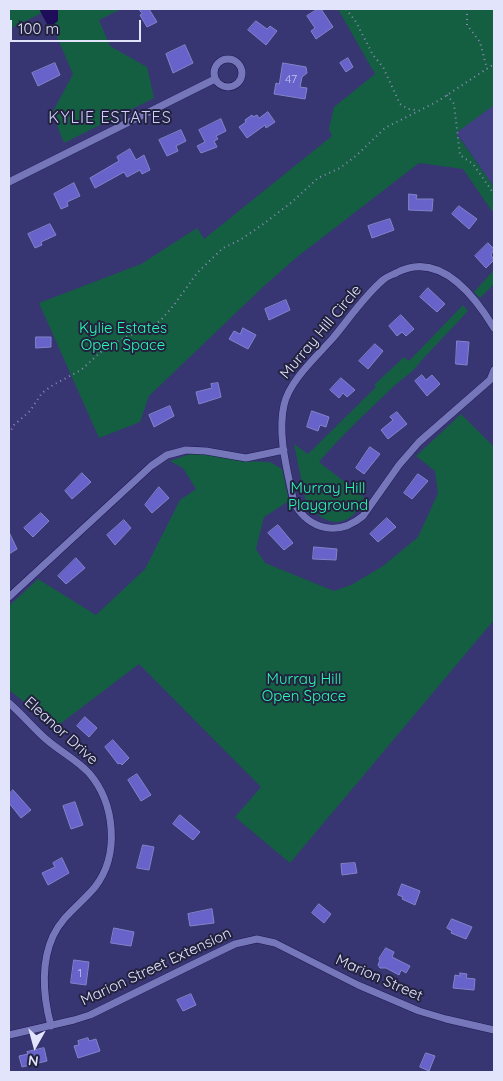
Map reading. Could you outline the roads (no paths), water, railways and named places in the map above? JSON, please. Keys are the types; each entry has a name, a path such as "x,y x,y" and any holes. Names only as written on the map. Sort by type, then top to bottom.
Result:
{"street":[{"path":"230,60 239,65 242,72 241,78 234,86 223,86 215,79 214,72 219,62 230,60"},
{"path":"9,182 215,79"},
{"name":"Murray Hill Circle","path":"494,328 468,292 452,277 444,273 417,265 403,269 383,279 302,373 286,395 282,422 284,450 294,503 310,522 326,528 342,528 350,525 363,516 399,465 419,442 490,380 494,371"},
{"path":"9,597 161,458 174,453 192,450 246,458 284,450"},
{"name":"Eleanor Drive","path":"9,703 47,740 79,763 89,774 104,800 110,819 110,848 102,876 83,900 65,917 49,947 45,967 44,989 51,1026"},
{"name":"Marion Street Extension","path":"9,1035 90,1015 236,944 257,939"},
{"name":"Marion Street","path":"257,939 275,943 336,975 413,1009 494,1030"}],"district":[{"name":"KYLIE ESTATES","path":"110,118"}],"park label":[{"name":"Kylie Estates Open Space","path":"123,336"},
{"name":"Murray Hill Playground","path":"328,496"},
{"name":"Murray Hill Open Space","path":"304,688"}]}
